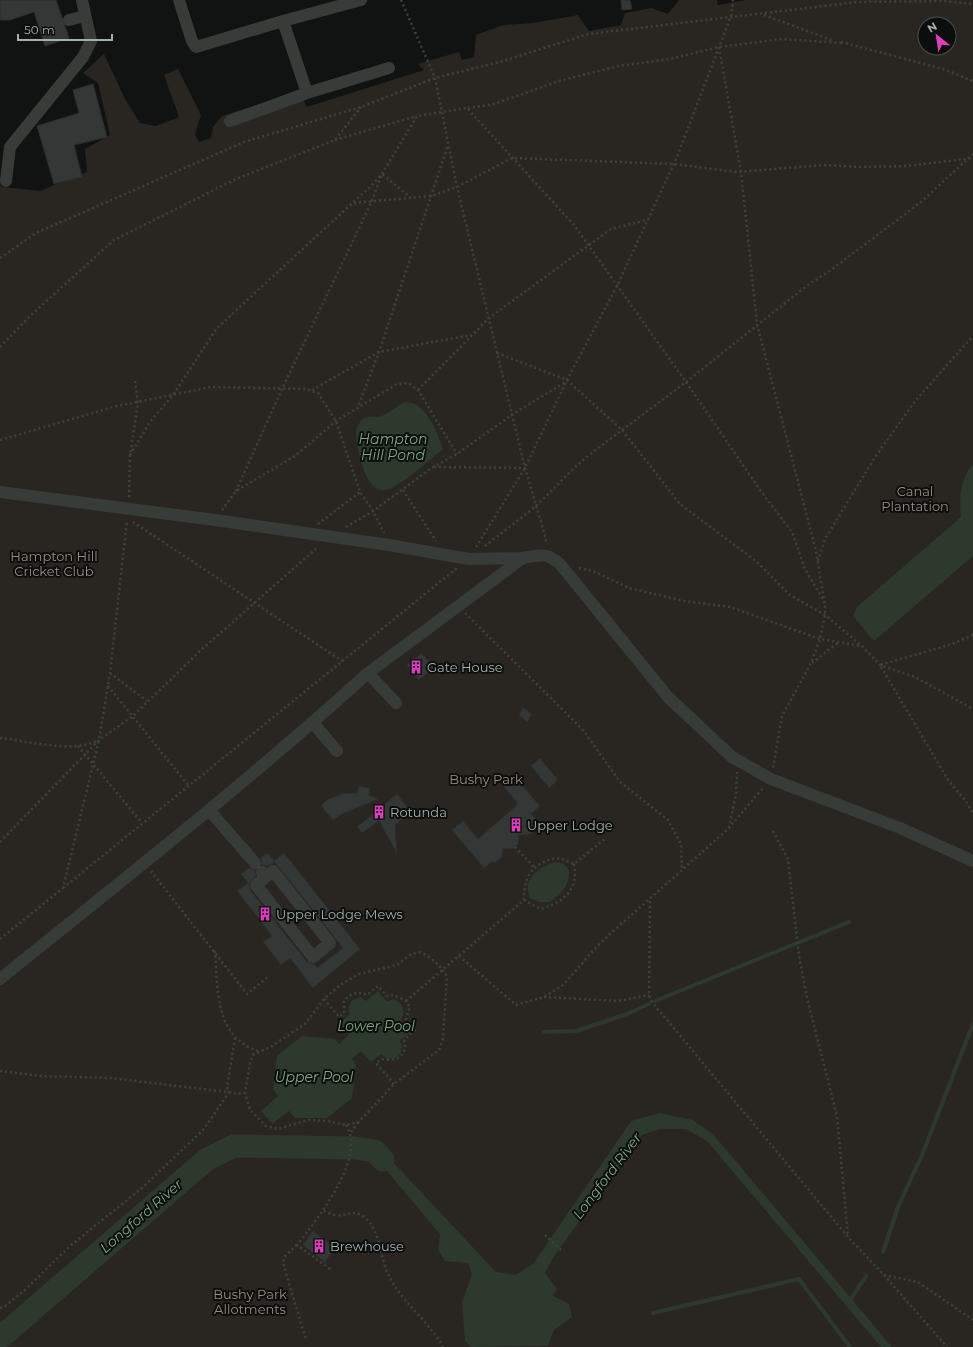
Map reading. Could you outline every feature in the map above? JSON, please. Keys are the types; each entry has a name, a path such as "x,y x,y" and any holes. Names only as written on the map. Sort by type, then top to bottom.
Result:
{"street":[{"path":"6,180 4,157 10,147 83,58 91,41 82,0"},
{"path":"179,0 192,41 196,47 283,20 361,0"},
{"path":"69,20 85,16"},
{"path":"283,20 307,93"},
{"path":"230,120 307,93 389,68"},
{"path":"0,492 128,514 215,520 389,544 444,553 469,559 523,558 542,554 551,556 560,564 668,697 732,757 771,779 900,828 973,861"},
{"path":"0,979 209,810 313,723 368,673 523,558"},
{"path":"368,673 396,703"},
{"path":"313,723 336,751"},
{"path":"209,810 261,871 273,871 330,943 313,957 256,885 261,871"}],"path":[{"path":"401,0 435,78 457,187 525,468 546,539 542,554"},
{"path":"469,559 525,468 567,380 617,286 673,164 731,16 733,0"},
{"path":"0,258 36,233 244,142 361,107 435,78 500,62 588,34 858,2 945,1 973,4"},
{"path":"762,14 842,43 943,69 973,81"},
{"path":"0,347 30,316 114,240 236,179 335,140 417,116 494,104 559,81 612,68 670,59 719,47 781,39 842,43"},
{"path":"459,956 516,1005 544,997 563,984 600,943 728,829 771,779 782,716 811,663 820,639 825,615 825,603 818,562 757,324 741,172 719,47"},
{"path":"335,140 361,107"},
{"path":"467,108 574,225 686,382 760,490 792,532 805,569 825,603"},
{"path":"215,520 236,492 282,389 371,202 382,174 417,116"},
{"path":"357,409 380,352 448,145"},
{"path":"0,939 188,785 536,506 576,466 686,382 757,324 921,202 973,154"},
{"path":"353,203 431,196 457,187 512,158 673,164 741,172 824,165 860,167 907,166 973,158"},
{"path":"382,174 411,198"},
{"path":"130,455 150,422 173,395 217,328 353,203 382,174"},
{"path":"418,390 489,318 611,229 647,220"},
{"path":"311,391 380,352 472,335"},
{"path":"818,562 825,539 875,457 916,400 973,336"},
{"path":"497,353 567,380 622,430 680,504 756,561 790,595 825,615 862,646 880,665 948,780 965,800 973,813"},
{"path":"0,842 100,740 133,716 201,650 256,603 330,536 373,511 434,467 457,454 512,414 567,380"},
{"path":"63,888 100,740 110,673 128,514 130,455 138,402 135,381"},
{"path":"236,492 295,456 336,421 398,384 408,383 418,390 457,454"},
{"path":"0,440 110,408 211,387 311,391 318,393 336,421 360,492 373,511 389,544"},
{"path":"434,467 525,468"},
{"path":"403,490 444,553"},
{"path":"304,533 360,492"},
{"path":"128,514 342,661"},
{"path":"560,564 593,571 629,588 684,601 730,607 820,639 862,646"},
{"path":"458,606 489,639 582,730 620,782 668,820 682,844 682,869"},
{"path":"880,665 952,644 973,635"},
{"path":"811,663 839,642"},
{"path":"880,665 915,676 973,709"},
{"path":"110,673 147,701"},
{"path":"107,686 188,785"},
{"path":"0,738 71,746 87,746 100,740"},
{"path":"78,746 142,823"},
{"path":"728,829 736,793 738,775 732,757"},
{"path":"773,831 788,859 799,956 808,1002 837,1116 848,1237"},
{"path":"574,864 606,838"},
{"path":"515,847 535,868"},
{"path":"406,1000 524,900 524,889 529,874 535,868 549,859 562,859 574,864"},
{"path":"144,863 215,951 247,994 269,976"},
{"path":"524,900 540,909 551,906 563,899 574,885 576,874 574,864"},
{"path":"650,900 649,995 652,1002 848,1237 884,1275 947,1347"},
{"path":"215,951 219,1007 226,1023 236,1037 246,1046 258,1051"},
{"path":"306,1340 283,1263 284,1257 297,1245 324,1211 349,1165 351,1132 358,1122 394,1084 439,1050 443,1039 447,976 442,968 427,954 419,952 410,955 397,965 359,974 340,985 324,999 305,1024 272,1046 258,1051 253,1055 250,1063 245,1093 250,1110 266,1126 278,1129 308,1120 346,1124 358,1122"},
{"path":"324,999 339,1018 344,1013 344,1000 351,994 359,992 367,995 378,986 387,996 394,995 406,1000 410,1007 406,1019 415,1030 404,1040 406,1046 404,1053 398,1059 390,1061 382,1059 376,1063 394,1084"},
{"path":"544,997 618,1001 649,995"},
{"path":"229,1092 227,1087 236,1037"},
{"path":"0,1071 40,1076 111,1078 236,1094 245,1093"},
{"path":"0,1308 6,1306 26,1289 70,1246 142,1188 204,1129 229,1092"},
{"path":"346,1124 351,1132"},
{"path":"324,1211 336,1216 351,1212 362,1216 370,1222 375,1231 388,1275 395,1288 443,1347"},
{"path":"545,1235 563,1252"},
{"path":"297,1245 330,1269"},
{"path":"884,1275 918,1282 972,1318"}],"green space":[{"name":"Bushy Park","path":"679,0 717,0 718,5 746,0 973,0 973,1347 0,1347 0,185 2,187 40,191 87,172 85,149 110,135 98,83 83,73 104,54 125,99 140,123 156,126 179,117 164,75 178,69 201,115 195,135 199,142 211,138 213,127 222,116 287,95 304,101 307,107 424,70 418,64 459,52 462,60 474,57 476,35 503,25 533,23 578,15 589,31 621,25 625,13 651,8 668,14"}],"water":[{"name":"Hampton Hill Pond","path":"406,402 413,403 425,412 438,434 443,449 398,484 386,490 378,489 372,485 363,467 356,430 363,419 385,415"},
{"path":"973,464 973,556 874,641 853,616 857,607 961,517 961,489 965,476"},
{"path":"556,862 564,864 569,870 567,884 550,902 539,902 530,898 528,885 530,880 538,870"},
{"name":"Upper Pool","path":"378,991 387,1002 393,999 402,1005 404,1010 401,1020 411,1032 399,1041 402,1044 401,1052 395,1058 387,1059 381,1054 371,1062 361,1051 352,1059 356,1065 352,1098 327,1118 295,1118 289,1111 272,1124 261,1111 278,1096 273,1089 277,1056 302,1036 335,1039 339,1044 349,1035 340,1023 350,1014 349,1005 351,1002 361,997 366,1001"},
{"path":"660,1113 693,1120 713,1134 892,1347 881,1347 707,1141 686,1129 660,1129 642,1135 552,1259 545,1273 557,1289 553,1296 569,1304 572,1317 554,1330 548,1346 471,1347 465,1341 462,1302 472,1274 468,1263 445,1261 438,1250 440,1234 375,1157 353,1157 355,1148 360,1142 375,1143 496,1272 516,1275 534,1263 631,1121"}],"building":[{"path":"0,0 56,0 69,38 45,46 34,12 10,20 0,20"},
{"path":"621,0 630,0 632,9 622,10"},
{"path":"93,84 107,137 74,145 82,177 54,184 37,126 79,113 73,90"},
{"name":"Gate House","path":"422,653 434,668 419,680 407,665"},
{"path":"523,708 532,714 527,722 519,715"},
{"path":"540,758 558,780 549,788 531,766"},
{"name":"Upper Lodge","path":"515,777 540,806 531,814 538,822 538,828 531,834 519,835 518,844 513,849 503,848 502,857 496,862 491,862 484,868 452,830 463,821 478,839 518,804 504,787"},
{"path":"359,786 370,788 369,795 378,799 342,814 333,820 321,806 327,800 342,794 357,793"},
{"path":"397,794 411,812 395,825 397,853 379,821 362,833 357,827"},
{"path":"268,853 275,862 267,866 262,865 261,858"},
{"name":"Upper Lodge Mews","path":"284,853 360,949 313,988 290,958 281,965 263,942 272,936 237,891 248,883 241,874 249,868 255,870 256,876 249,883 250,890 307,962 314,964 317,968 343,948 274,861"},
{"name":"Brewhouse","path":"313,1231 335,1248 325,1262 303,1245"}],"waterway":[{"path":"655,1001 849,922"},
{"path":"544,1032 576,1031 627,1014 649,1004"},
{"path":"883,1252 898,1207 922,1155 973,1024"},
{"name":"Longford River","path":"0,1338 206,1160 234,1146 355,1148 375,1151 383,1160"},
{"path":"850,1300 866,1276"},
{"path":"653,1313 799,1279 850,1347"}],"place":[{"name":"Gate House","path":"416,667"},
{"name":"Rotunda","path":"379,812"},
{"name":"Upper Lodge","path":"516,825"},
{"name":"Upper Lodge Mews","path":"265,914"},
{"name":"Brewhouse","path":"319,1246"}],"park label":[{"name":"Canal Plantation","path":"915,498"},
{"name":"Hampton Hill Cricket Club","path":"54,564"},
{"name":"Bushy Park Allotments","path":"250,1302"}],"water label":[{"name":"Lower Pool","path":"376,1026"}]}
